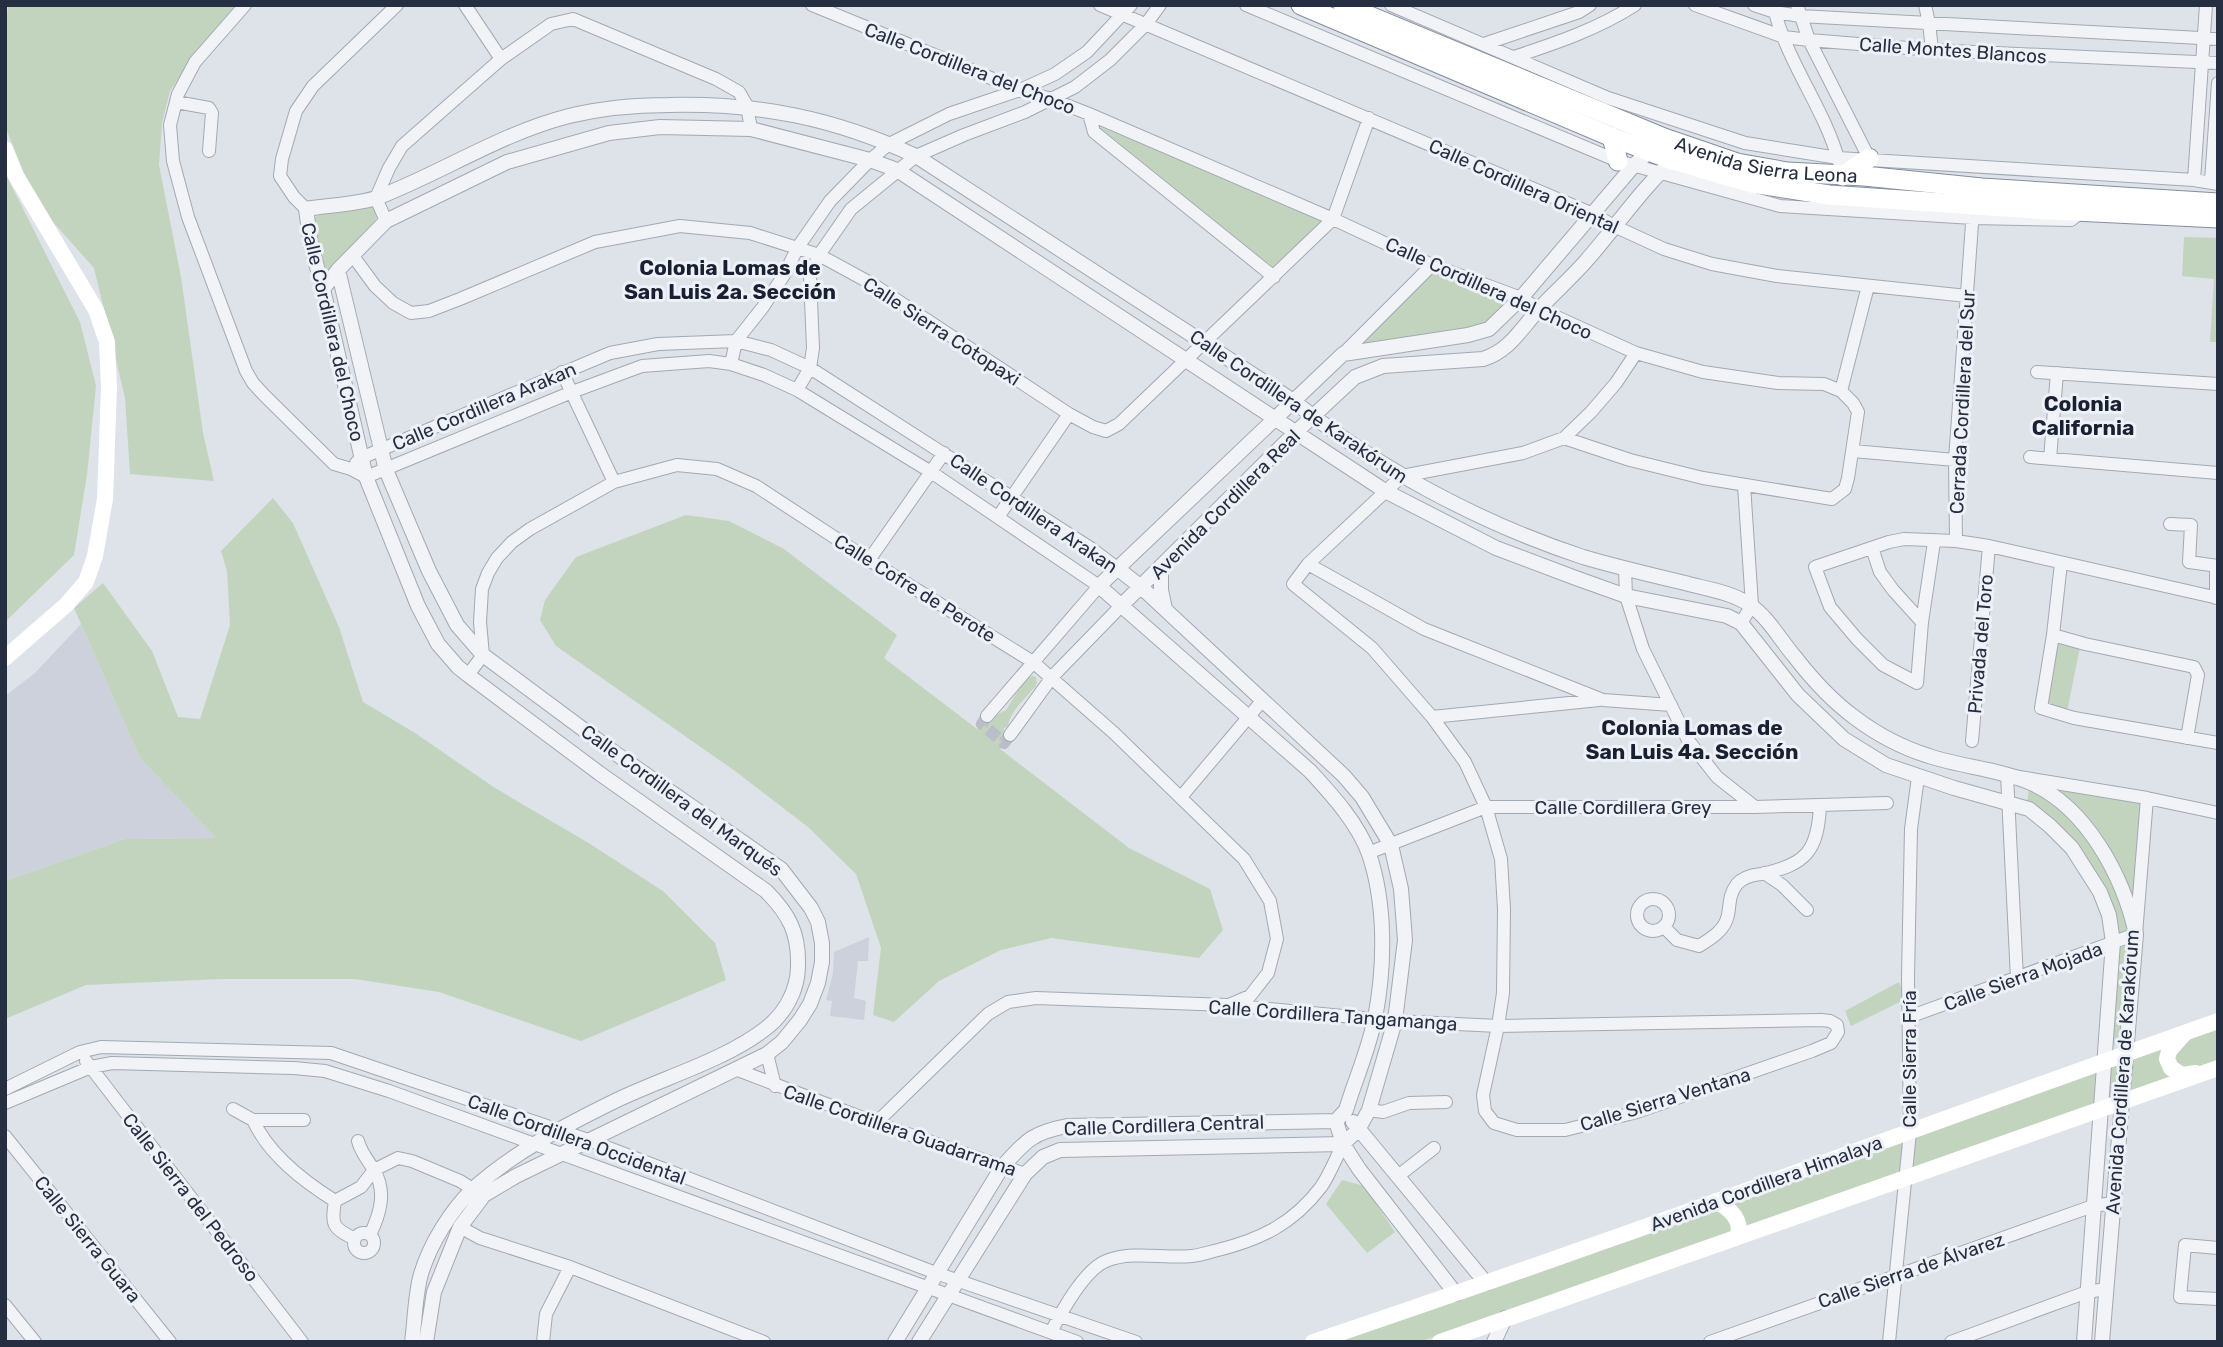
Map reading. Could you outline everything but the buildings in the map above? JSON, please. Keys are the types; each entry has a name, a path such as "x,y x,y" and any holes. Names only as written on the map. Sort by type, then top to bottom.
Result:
{"highway":[{"name":"Avenida Sierra Leona","path":"1301,5 1612,137 1657,145"},
{"name":"Avenida Sierra Leona","path":"1343,5 1657,145 1675,158 1775,188 1829,195 2218,218"},
{"path":"1612,137 1627,162"},
{"name":"Avenida Sierra Leona","path":"1675,158 1737,163 1787,172 1853,168 1976,204 2218,203"},
{"path":"1775,188 1791,181 1826,183 1853,168 1876,184 1903,194 1910,200"},
{"path":"1976,204 2017,180 2216,185"},
{"path":"2119,213 2143,226 2218,230"}],"main road":[{"path":"5,149 16,176 96,310 107,342 110,387 105,499 95,556 86,582 66,605 5,658"},
{"name":"Avenida Cordillera Himalaya","path":"1314,1342 1456,1294 2218,1021"},
{"path":"2186,1032 2169,1051 2167,1059 2171,1068 2182,1075 2215,1069"},
{"name":"Avenida Cordillera Himalaya","path":"1440,1342 1471,1336 1505,1318 2215,1069"},
{"path":"1716,1201 1734,1214 1739,1224 1738,1236"}],"street":[{"path":"244,5 195,62 178,94 170,125 173,161 188,217 246,371 253,383 334,464 356,463"},
{"name":"Calle Cordillera del Choco","path":"356,463 306,209 280,176 282,159 296,111 313,86 397,5"},
{"path":"465,5 501,59"},
{"name":"Calle Cordillera del Choco","path":"812,5 1020,90 1089,114 1333,219 1432,265 1521,298 1539,309 1636,353 1703,372 1778,383 1824,384 1841,391"},
{"name":"Calle Cordillera Oriental","path":"1100,5 1127,10 1146,24 1593,214 1664,249 1712,264 1777,276 1967,296"},
{"path":"797,390 810,368 813,322 810,277 819,255 851,209 916,156 1025,112 1074,87 1110,60 1146,24 1160,5"},
{"name":"Avenida Sierra Leona","path":"1246,5 1627,162 1675,158 1780,206 1976,204"},
{"name":"Avenida Sierra Leona","path":"1391,5 1608,98 1657,116 1745,143 1853,168 2194,180 2216,185"},
{"path":"1484,44 1568,16 1590,5"},
{"path":"1514,57 1594,28 1636,5"},
{"name":"Calle Montes Blancos","path":"1695,5 1784,37 1809,40 1932,50 2218,63"},
{"name":"Calle Montes Blancos","path":"1754,5 1929,23 2218,38"},
{"path":"1925,5 1932,50"},
{"path":"2194,180 2206,5"},
{"path":"1774,9 1784,37 1819,111 1853,168"},
{"path":"732,364 736,341 763,307 798,247 830,201 870,160 889,144 949,114 1020,90 1055,74 1087,52 1127,10"},
{"path":"1799,11 1853,168"},
{"path":"386,221 376,198 402,146 501,59 551,23 573,19 716,79 738,92 747,106 751,129"},
{"path":"2216,185 2218,83"},
{"path":"176,102 209,108 212,113 209,151"},
{"name":"Calle Cordillera de Karakórum","path":"306,209 376,198 504,139 569,116 633,106 711,104 747,106 825,121 916,156 1204,342 1402,476 1514,531 1625,569 1726,593 1752,605 1824,691 1855,718 1890,739 1928,756 2007,775 2147,798 2218,813"},
{"name":"Calle Cordillera del Choco","path":"1089,114 1094,132 1274,277"},
{"name":"Calle Sierra Cotopaxi","path":"354,256 375,286 393,303 411,313 429,311 595,243 680,226 750,233 819,255 874,285 1069,414 1106,431 1119,424 1333,219 1369,118"},
{"name":"Calle Cordillera de Karakórum","path":"323,289 386,221 507,162 609,134 660,127 751,129 870,160 897,170 1385,491 1496,548 1626,596 1727,617 1741,623"},
{"path":"1343,354 1489,329 1521,298 1593,214 1627,162 1657,145"},
{"name":"Avenida Cordillera Real","path":"1010,735 1052,677 1295,433 1355,377 1383,366 1495,356 1507,347 1539,309 1586,261 1675,158"},
{"name":"Cerrada Cordillera del Sur","path":"1976,204 1955,460 1956,541 1989,546 2217,598"},
{"name":"Avenida Cordillera Real","path":"987,716 1099,586 1343,354 1432,265"},
{"name":"Calle Cordillera del Choco","path":"338,270 380,450"},
{"path":"1564,438 1630,460 1703,478 1832,499 1845,489 1853,451 1858,412 1841,391 1868,286"},
{"name":"Calle Cordillera Arakan","path":"356,463 380,450 610,353 658,344 736,341 771,351 810,368 1092,549 1141,587 1344,776 1362,797 1391,845 1401,889 1405,940 1395,1021 1369,1110 1358,1130 1343,1144 1322,1185 1301,1209 1273,1231 1236,1245 1193,1256 1125,1256 1105,1261 1089,1273 1051,1332"},
{"path":"1603,700 1424,629 1308,564 1402,476 1523,453 1564,438 1616,383 1636,353"},
{"name":"Calle Cordillera Arakan","path":"366,477 642,366 709,361 732,364 764,374 797,390 931,472 1099,586 1310,771 1332,796 1368,853 1377,891 1383,940 1375,1019 1341,1116"},
{"path":"562,372 614,482"},
{"path":"2037,372 2218,384"},
{"path":"2050,458 2057,373"},
{"path":"998,517 1069,414"},
{"name":"Calle Cordillera del Marqués","path":"380,450 429,571 457,625 484,655 615,753 781,869 807,901 818,922 822,943 818,984 810,1004 782,1042 767,1054 563,1154 478,1192 460,1227 434,1293 426,1342"},
{"path":"1853,451 1955,460"},
{"path":"869,560 944,453"},
{"path":"2030,457 2218,473"},
{"name":"Calle Cordillera del Marqués","path":"356,463 366,477 418,607 438,644 458,667 599,774 766,891 783,908 797,937 799,961 794,992 783,1011 766,1028 734,1048 619,1099 558,1130 535,1144 453,1212 435,1241 421,1274 412,1342"},
{"name":"Calle Cofre de Perote","path":"484,655 480,622 482,589 497,558 512,542 530,529 614,482 677,465 717,469 756,486 1033,662 1114,733 1244,859 1270,901 1277,939 1268,973 1250,996 1227,1005"},
{"path":"1744,485 1752,605 1741,623 1798,695 1843,739 1886,765 1918,777 2008,802"},
{"path":"2170,524 2191,525 2189,562 2217,566 2217,598"},
{"path":"1934,542 1922,622 1917,683 1883,665 1857,639 1830,607 1815,567 1904,539 1956,541"},
{"name":"Privada del Toro","path":"1972,741 1989,546"},
{"path":"1872,548 1880,572 1922,622"},
{"path":"2062,563 2041,708 2074,718 2218,743"},
{"name":"Calle Sierra Ventana","path":"1308,564 1293,584 1372,648 1432,717 1465,762 1486,807 1501,859 1504,909 1503,993 1483,1095 1485,1111 1494,1123 1517,1130 1565,1130 1637,1112 1831,1043 1838,1032 1838,1025"},
{"path":"1161,567 1161,590 1165,610"},
{"path":"1625,569 1626,596 1643,649 1688,740 1717,777 1755,807"},
{"path":"2053,635 2194,667 2198,675 2188,738"},
{"path":"468,675 484,655"},
{"path":"1432,717 1603,700 1671,705"},
{"path":"1181,797 1262,701"},
{"path":"599,774 615,753"},
{"path":"2007,775 2017,979"},
{"name":"Avenida Cordillera de Karakórum","path":"2007,775 2031,783 2062,802 2087,828 2109,862 2131,913 2136,934 2102,1342"},
{"name":"Calle Sierra Fría","path":"1889,1342 1910,1132 1910,829 1918,777"},
{"path":"2136,934 2147,798"},
{"name":"Avenida Cordillera de Karakórum","path":"2008,802 2029,809 2072,848 2100,892 2109,915 2113,942 2084,1342"},
{"name":"Calle Cordillera Grey","path":"1368,853 1486,807 1755,807 1887,803"},
{"path":"1664,927 1678,940 1699,946 1716,936 1727,918 1730,898 1737,883 1750,875 1802,860 1815,842 1820,805"},
{"path":"1763,873 1782,885 1807,910"},
{"name":"Calle Sierra Mojada","path":"1909,1017 2136,934"},
{"path":"799,961 822,962"},
{"name":"Calle Cordillera Tangamanga","path":"876,1123 988,1014 1008,1002 1036,998 1227,1005 1395,1021 1498,1027 1821,1020 1838,1025"},
{"name":"Calle Cordillera Occidental","path":"5,1089 80,1052 102,1047 331,1053 588,1140 936,1273 1136,1342"},
{"name":"Calle Sierra del Pedroso","path":"80,1052 299,1341"},
{"path":"326,1071 331,1053"},
{"name":"Calle Cordillera Guadarrama","path":"767,1054 775,1086"},
{"name":"Calle Cordillera Occidental","path":"5,1103 91,1067 112,1063 326,1071 389,1091 1077,1342"},
{"name":"Calle Cordillera Guadarrama","path":"735,1069 876,1123 1025,1174"},
{"path":"619,1099 626,1122"},
{"path":"1369,1110 1383,1112 1409,1103 1446,1102"},
{"path":"233,1108 253,1120 304,1120"},
{"path":"1341,1116 1358,1130 1398,1176 1486,1283"},
{"path":"1341,1116 1343,1144 1359,1169 1456,1294"},
{"name":"Calle Cordillera Central","path":"895,1342 1002,1167 1025,1142 1044,1130 1067,1126 1341,1116"},
{"path":"253,1120 261,1137 277,1156 335,1201"},
{"name":"Calle Sierra Guara","path":"5,1136 170,1342"},
{"path":"335,1201 332,1217 334,1225 355,1239 356,1248 367,1252 374,1245 370,1235 379,1215 381,1202 379,1181 362,1154 358,1141"},
{"name":"Calle Cordillera Central","path":"919,1342 1025,1174 1043,1157 1060,1150 1343,1144"},
{"path":"1398,1176 1434,1148"},
{"path":"335,1201 361,1187 374,1170 398,1158 448,1176 478,1192"},
{"name":"Calle Sierra de Álvarez","path":"1710,1342 2094,1206 2113,1203"},
{"path":"460,1227 480,1238 570,1267 764,1342"},
{"path":"2218,1248 2185,1245 2180,1297 2218,1299"},
{"path":"543,1342 546,1314 570,1267"},
{"path":"1951,1342 2087,1292 2106,1289"},
{"path":"5,1305 35,1342"},
{"path":"1494,1342 1505,1318"}],"shaded area":[{"path":"81,624 140,758 216,838 125,839 5,881 5,696 35,673"},
{"path":"869,937 868,961 858,961 854,998 866,1001 864,1020 830,1016 832,1001 826,1000 833,973 834,952"}],"green space":[{"path":"8,5 241,5 192,58 170,91 162,123 159,165 181,277 203,433 214,481 130,474 125,398 94,268 53,222 24,173 5,126"},
{"path":"1098,126 1325,220 1275,269"},
{"path":"5,173 80,322 96,386 87,475 74,555 5,622"},
{"path":"367,202 376,209 378,216 360,244 337,268 320,271 310,222 328,207"},
{"path":"2184,237 2218,238 2218,342 2210,342 2214,279 2182,276"},
{"path":"1432,268 1507,304 1482,326 1350,350"},
{"path":"273,498 293,523 339,627 363,702 415,733 495,788 663,891 715,943 726,980 581,1041 439,992 355,979 221,979 86,985 5,1019 5,881 125,839 216,838 140,758 74,608 103,583 152,651 178,717 200,719 230,625 227,571 221,551"},
{"path":"686,515 729,521 784,549 897,635 884,658 977,729 987,716 993,720 1006,710 1026,678 1036,677 1035,687 1015,710 1008,726 1003,729 1010,735 1000,749 1129,848 1210,889 1223,930 1199,958 1051,938 1001,950 939,981 894,1022 873,1015 881,948 856,874 808,827 735,771 556,646 540,620 545,600 576,557"},
{"path":"2056,642 2080,647 2067,712 2044,705"},
{"path":"2030,781 2144,801 2122,1044 2108,1045 2116,937 2076,845 2057,823 2027,803"},
{"path":"1899,982 1906,999 1851,1026 1845,1011"},
{"path":"2218,1027 2218,1061 1419,1342 1340,1342"},
{"path":"1342,1180 1364,1186 1395,1232 1367,1253 1326,1204"}],"tunnel":[{"path":"987,716 982,724 1004,743 1010,735"}],"district":[{"name":"Colonia Lomas de San Luis 2a. Sección","path":"730,280"},
{"name":"Colonia California","path":"2083,416"},
{"name":"Colonia Lomas de San Luis 4a. Sección","path":"1692,740"}]}
